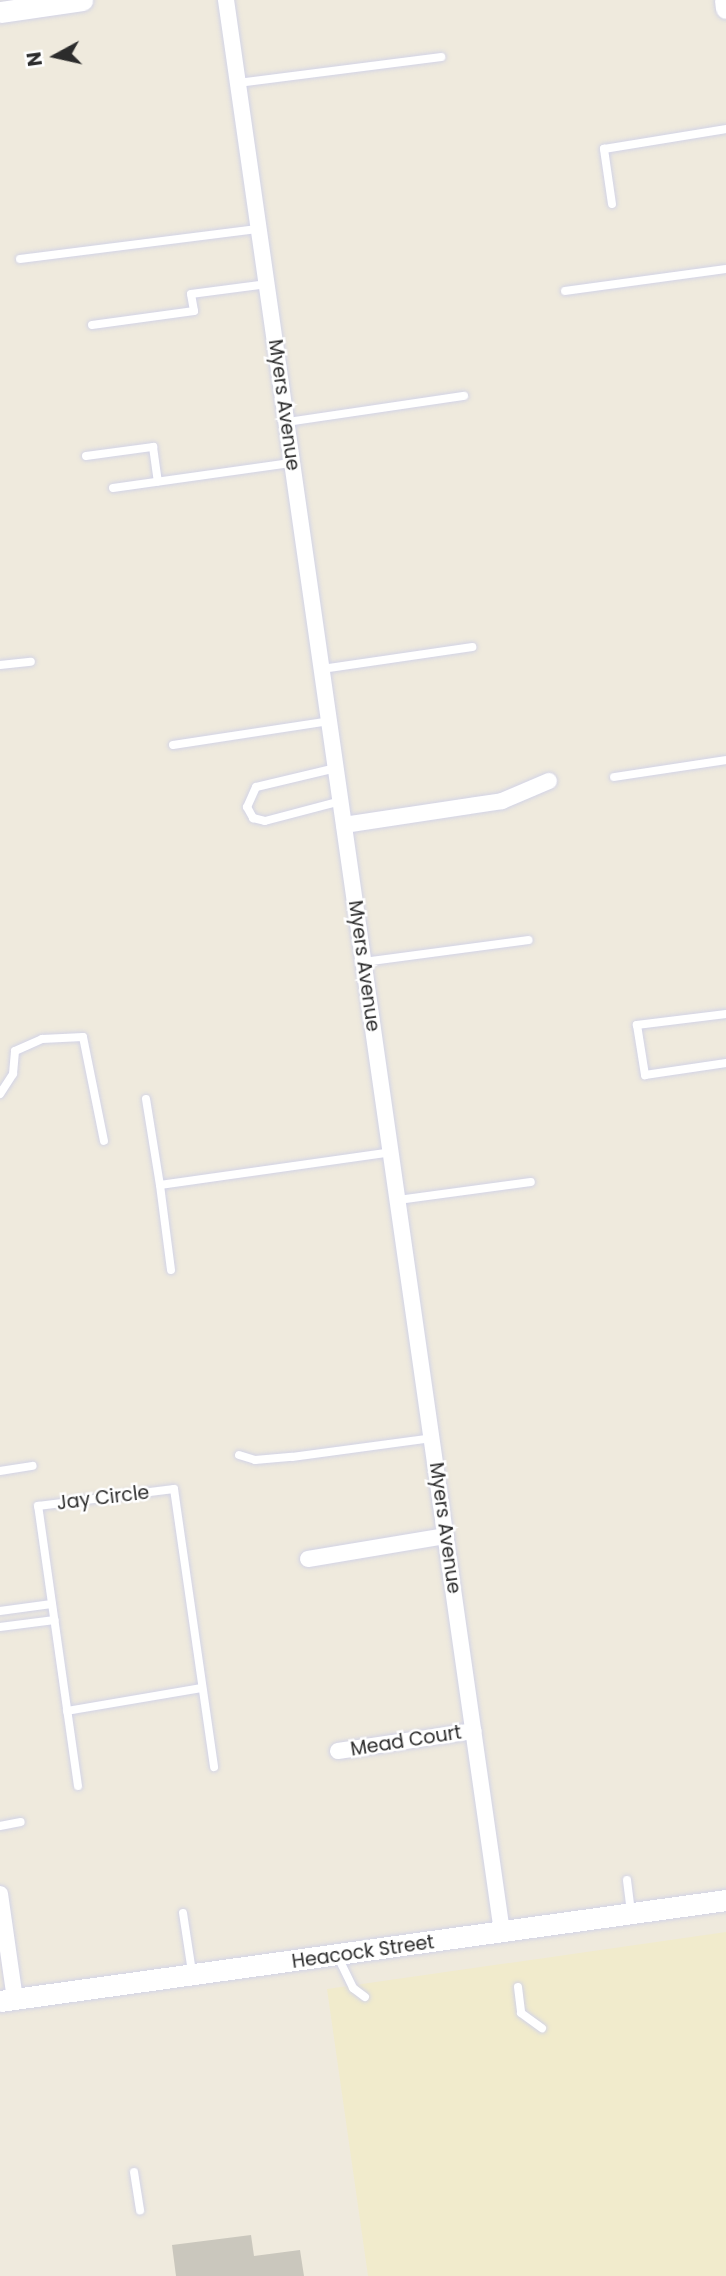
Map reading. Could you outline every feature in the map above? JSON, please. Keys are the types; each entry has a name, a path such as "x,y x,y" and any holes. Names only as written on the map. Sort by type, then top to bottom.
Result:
{"main road":[{"path":"0,12 82,0"},
{"path":"725,0 726,8"},
{"name":"Heacock Street","path":"8,2000 726,1900"}],"street":[{"name":"Myers Avenue","path":"226,0 502,1933"},
{"path":"344,825 502,801 549,781"},
{"path":"308,1559 446,1536"},
{"name":"Mead Court","path":"338,1751 474,1731"},
{"path":"0,1894 8,2000"}],"lane":[{"path":"238,83 441,57"},
{"path":"612,204 604,149 726,129"},
{"path":"20,259 259,229"},
{"path":"565,291 726,269"},
{"path":"92,326 194,311 191,294 267,284"},
{"path":"287,422 464,396"},
{"path":"86,456 153,447 158,482"},
{"path":"113,488 292,463"},
{"path":"322,669 472,647"},
{"path":"0,665 31,662"},
{"path":"173,745 329,721"},
{"path":"614,777 726,760"},
{"path":"336,768 256,787 247,807 253,818 265,821 341,801"},
{"path":"364,962 529,940"},
{"path":"726,1014 637,1025 645,1075 726,1063"},
{"path":"0,1094 13,1074 15,1051 42,1039 83,1037 104,1140"},
{"path":"146,1099 171,1270"},
{"path":"160,1185 391,1152"},
{"path":"398,1200 531,1182"},
{"path":"239,1455 256,1460 292,1457 432,1438"},
{"path":"0,1471 33,1466"},
{"name":"Jay Circle","path":"78,1786 38,1506 174,1489 214,1767"},
{"path":"0,1611 52,1604"},
{"path":"0,1627 55,1619"},
{"path":"67,1711 202,1688"},
{"path":"0,1826 21,1822"},
{"path":"627,1880 631,1914"},
{"path":"183,1913 193,1975"},
{"path":"337,1955 353,1989 365,1997"},
{"path":"518,1987 522,2013 542,2028"},
{"path":"134,2172 140,2211"}],"shaded area":[{"path":"726,1932 726,2276 368,2276 327,1989"}],"building":[{"path":"251,2235 254,2256 300,2250 304,2276 176,2276 172,2245"}]}
